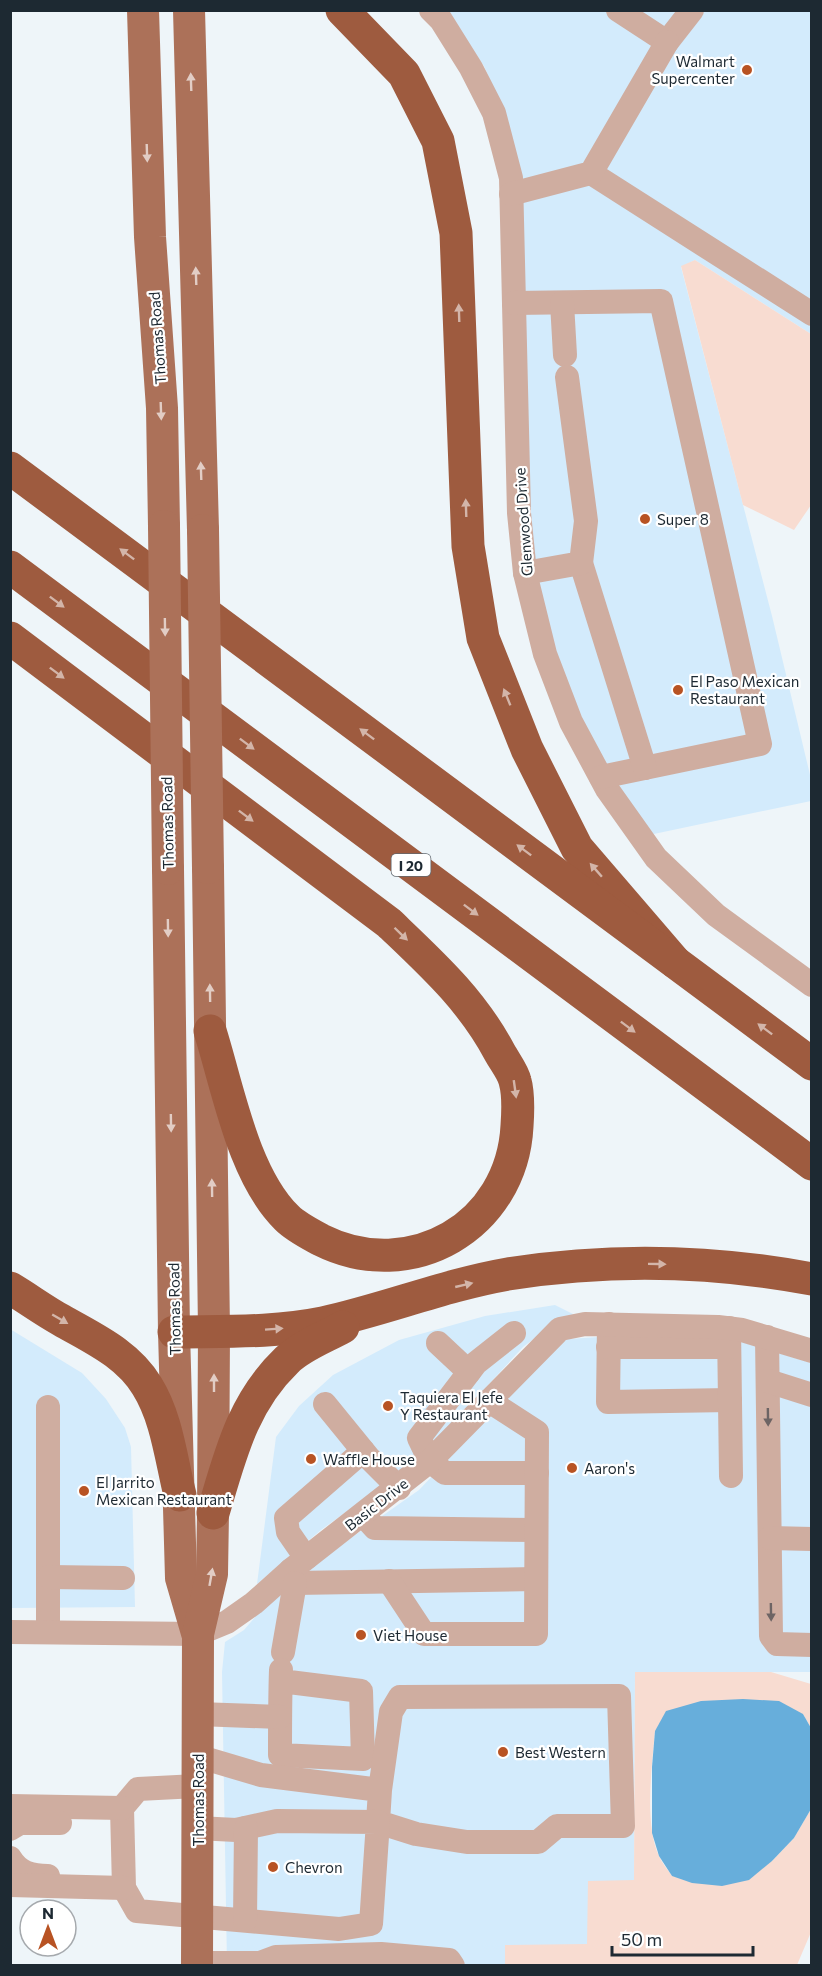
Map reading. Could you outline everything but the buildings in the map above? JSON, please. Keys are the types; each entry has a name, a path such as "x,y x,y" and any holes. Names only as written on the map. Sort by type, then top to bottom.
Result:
{"highway":[{"path":"342,10 404,74 438,141 456,233 468,546 483,638 527,749 577,848 675,962"},
{"path":"10,468 812,1064"},
{"name":"I 20","path":"10,567 812,1164"},
{"path":"10,638 389,923 438,969 475,1010 515,1080 518,1114 516,1151 509,1173 490,1206 465,1229 447,1240 412,1254 377,1257 342,1251 308,1233 287,1218 264,1186 246,1149 210,1031"},
{"path":"174,1332 276,1330 322,1323 439,1290 507,1275 571,1267 633,1263 698,1264 740,1267 812,1279"},
{"path":"10,1288 59,1319 104,1343 142,1379 163,1423 180,1495"},
{"path":"213,1514 237,1432 258,1393 288,1358 372,1310"}],"main road":[{"name":"Thomas Road","path":"143,10 150,237 162,408 174,1332 181,1578 198,1634"},
{"name":"Thomas Road","path":"189,10 203,530 214,1331 212,1574 198,1634 197,1964"}],"street":[{"name":"Glenwood Drive","path":"431,10 441,20 471,68 494,113 511,178 519,513 525,573 545,654 572,722 601,777 656,858 716,915 812,986"},
{"path":"618,10 667,42"},
{"path":"511,194 591,173 667,42 692,10"},
{"path":"591,173 812,314"},
{"path":"514,303 661,301 760,744 601,777"},
{"path":"562,303 566,366 586,521 582,563 645,768"},
{"path":"525,573 582,563"},
{"name":"Basic Drive","path":"198,1634 227,1622 254,1604 399,1488 430,1461 560,1329 573,1325 609,1336 686,1324 729,1338 767,1338 812,1351"},
{"path":"514,1334 476,1363 419,1438 430,1461 444,1473 537,1473"},
{"path":"609,1336 608,1402 730,1400"},
{"path":"729,1338 731,1476"},
{"path":"767,1338 771,1636 777,1644 812,1645"},
{"path":"438,1343 469,1372"},
{"path":"768,1381 812,1395"},
{"path":"389,1581 424,1634 536,1634 537,1432 489,1401"},
{"path":"325,1404 363,1450 399,1488"},
{"path":"48,1407 48,1632"},
{"path":"282,1668 361,1691 363,1759 280,1755 280,1717 282,1668 297,1570 286,1518 363,1450"},
{"path":"363,1515 375,1528 536,1530"},
{"path":"770,1538 812,1539"},
{"path":"297,1570 389,1581 536,1579"},
{"path":"49,1577 123,1578"},
{"path":"10,1632 198,1634"},
{"path":"112,1808 124,1888 137,1911 339,1929 371,1924 378,1821 380,1790 391,1712 400,1697 619,1696 623,1826 557,1827 538,1842 468,1842 416,1834 378,1821 277,1821 236,1830 198,1828"},
{"path":"198,1714 280,1717"},
{"path":"10,1829 20,1823 83,1823 112,1808 138,1789 198,1771 261,1775 380,1790"},
{"path":"10,1806 112,1808"},
{"path":"245,1920 246,1828"},
{"path":"10,1858 15,1865 30,1876 81,1876 97,1887"},
{"path":"10,1885 124,1888"},
{"path":"197,1964 260,1964 276,1957 381,1954 449,1960 453,1965"}],"shaded area":[{"path":"446,11 811,11 811,334 695,260 681,267 772,616 811,779 811,801 649,835 587,735 552,649 528,526 498,98 484,66"},
{"path":"695,260 811,334 811,505 794,530 743,505 681,266"},
{"path":"555,1305 577,1316 548,1328 523,1347 422,1457 321,1530 257,1584 276,1437 299,1406 333,1375 399,1340 485,1316"},
{"path":"10,1329 82,1373 106,1399 125,1428 131,1447 135,1607 11,1608"},
{"path":"645,1334 742,1342 811,1363 811,1672 635,1672 634,1881 587,1945 506,1945 505,1965 227,1965 222,1672 225,1642 244,1630 263,1608 341,1545 419,1490 559,1343 568,1339"},
{"path":"635,1672 771,1672 811,1684 811,1728 803,1714 655,1731 651,1778 650,1812 654,1843 660,1859 672,1876 772,1861 794,1838 811,1809 811,1932 797,1965 505,1965 505,1945 587,1944 588,1881 634,1880"}],"water":[{"path":"743,1699 779,1701 803,1714 811,1728 811,1809 794,1838 772,1861 749,1880 722,1886 692,1883 672,1876 659,1856 652,1833 652,1767 655,1731 666,1711 701,1701"}],"place":[{"name":"Walmart Supercenter","path":"747,70"},
{"name":"Super 8","path":"645,519"},
{"name":"El Paso Mexican Restaurant","path":"678,690"},
{"name":"Taquiera El Jefe Y Restaurant","path":"388,1406"},
{"name":"Waffle House","path":"311,1459"},
{"name":"Aaron's","path":"572,1468"},
{"name":"El Jarrito Mexican Restaurant","path":"84,1491"},
{"name":"Viet House","path":"361,1635"},
{"name":"Best Western","path":"503,1752"},
{"name":"Chevron","path":"273,1867"}]}
